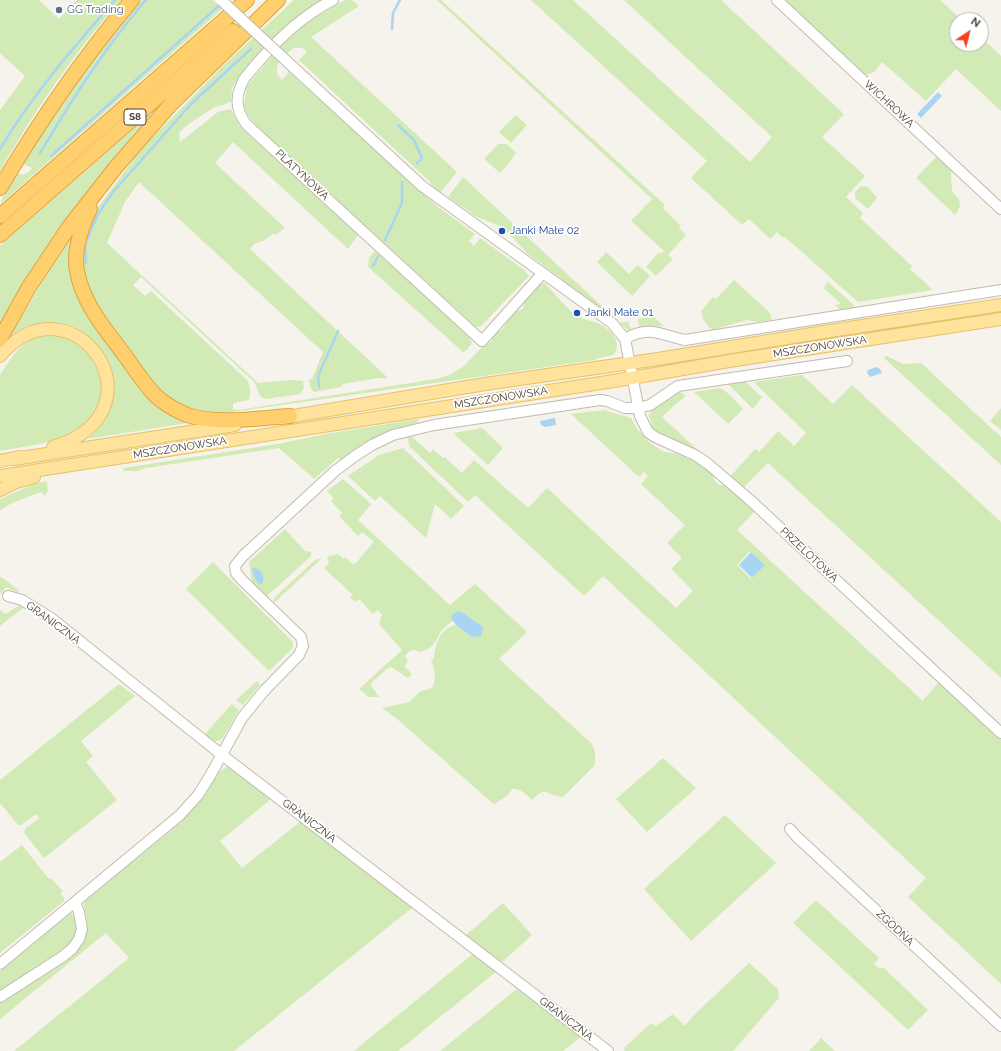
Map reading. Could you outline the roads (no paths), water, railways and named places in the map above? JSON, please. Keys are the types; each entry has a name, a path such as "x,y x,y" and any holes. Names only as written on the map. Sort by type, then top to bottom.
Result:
{"highway":[{"path":"0,188 53,104 108,29 132,0"},
{"name":"S8","path":"0,216 247,0"},
{"name":"S8","path":"0,235 271,0"},
{"path":"0,338 29,287 69,227 116,167 171,104 278,0"},
{"path":"116,167 92,205 80,234 77,250 77,270 82,290 97,317 154,394 172,407 202,419 218,420 290,416"}],"main road":[{"name":"MSZCZONOWSKA","path":"14,459 485,384 1001,305"},
{"name":"MSZCZONOWSKA","path":"0,476 633,378 737,360 1001,319"},
{"path":"0,356 15,341 37,330 52,329 66,331 88,344 97,354 103,364 108,385 105,405 95,423 79,437 63,444 14,459 0,461"},
{"path":"0,490 16,482 79,464"}],"street":[{"path":"221,0 422,186 603,317 616,327 625,339 634,334 651,331 685,340 1001,290"},
{"name":"PLATYNOWA","path":"334,0 322,6 291,29 244,79 239,89 237,98 238,107 242,118 256,133 482,341 542,274"},
{"name":"WICHROWA","path":"777,0 1001,209"},
{"name":"PRZELOTOWA","path":"625,339 638,408 648,432 708,463 749,499 1001,733"},
{"path":"0,964 180,816 198,795 242,718 264,691 299,655 303,646 301,637 239,577 235,571 235,566 243,556 335,471 355,456 386,438 408,430 600,400 625,408 638,408 650,405 678,386 847,361"},
{"name":"GRANICZNA","path":"8,596 22,600 50,618 222,755 608,1051"},
{"name":"ZGODNA","path":"790,829 1001,1026"},
{"path":"0,997 72,949 79,939 82,929 79,912 75,903"}],"water":[{"path":"938,92 942,96 921,118 917,114"},
{"path":"876,367 880,369 882,373 870,377 867,373 868,370"},
{"path":"555,418 556,425 545,427 541,425 540,421"},
{"path":"751,552 765,565 752,578 739,565"},
{"path":"254,568 259,570 263,576 264,579 262,584 259,584 254,577 252,569"},
{"path":"456,612 461,612 482,626 483,629 481,636 472,637 456,625 451,618"}],"waterway":[{"path":"0,149 12,129 40,91 115,0"},
{"path":"40,153 103,55 146,0"},
{"path":"392,29 393,13 400,0"},
{"path":"51,156 222,3"},
{"path":"86,263 85,244 98,214 113,192 192,103 251,49"},
{"path":"398,125 414,140 422,158 417,163"},
{"path":"385,240 402,203 402,182"},
{"path":"373,266 378,256"},
{"path":"319,387 318,376 338,331"}],"place":[{"name":"GG Trading","path":"59,10"},
{"name":"Janki Małe 02","path":"502,231"},
{"name":"Janki Małe 01","path":"577,313"}]}
